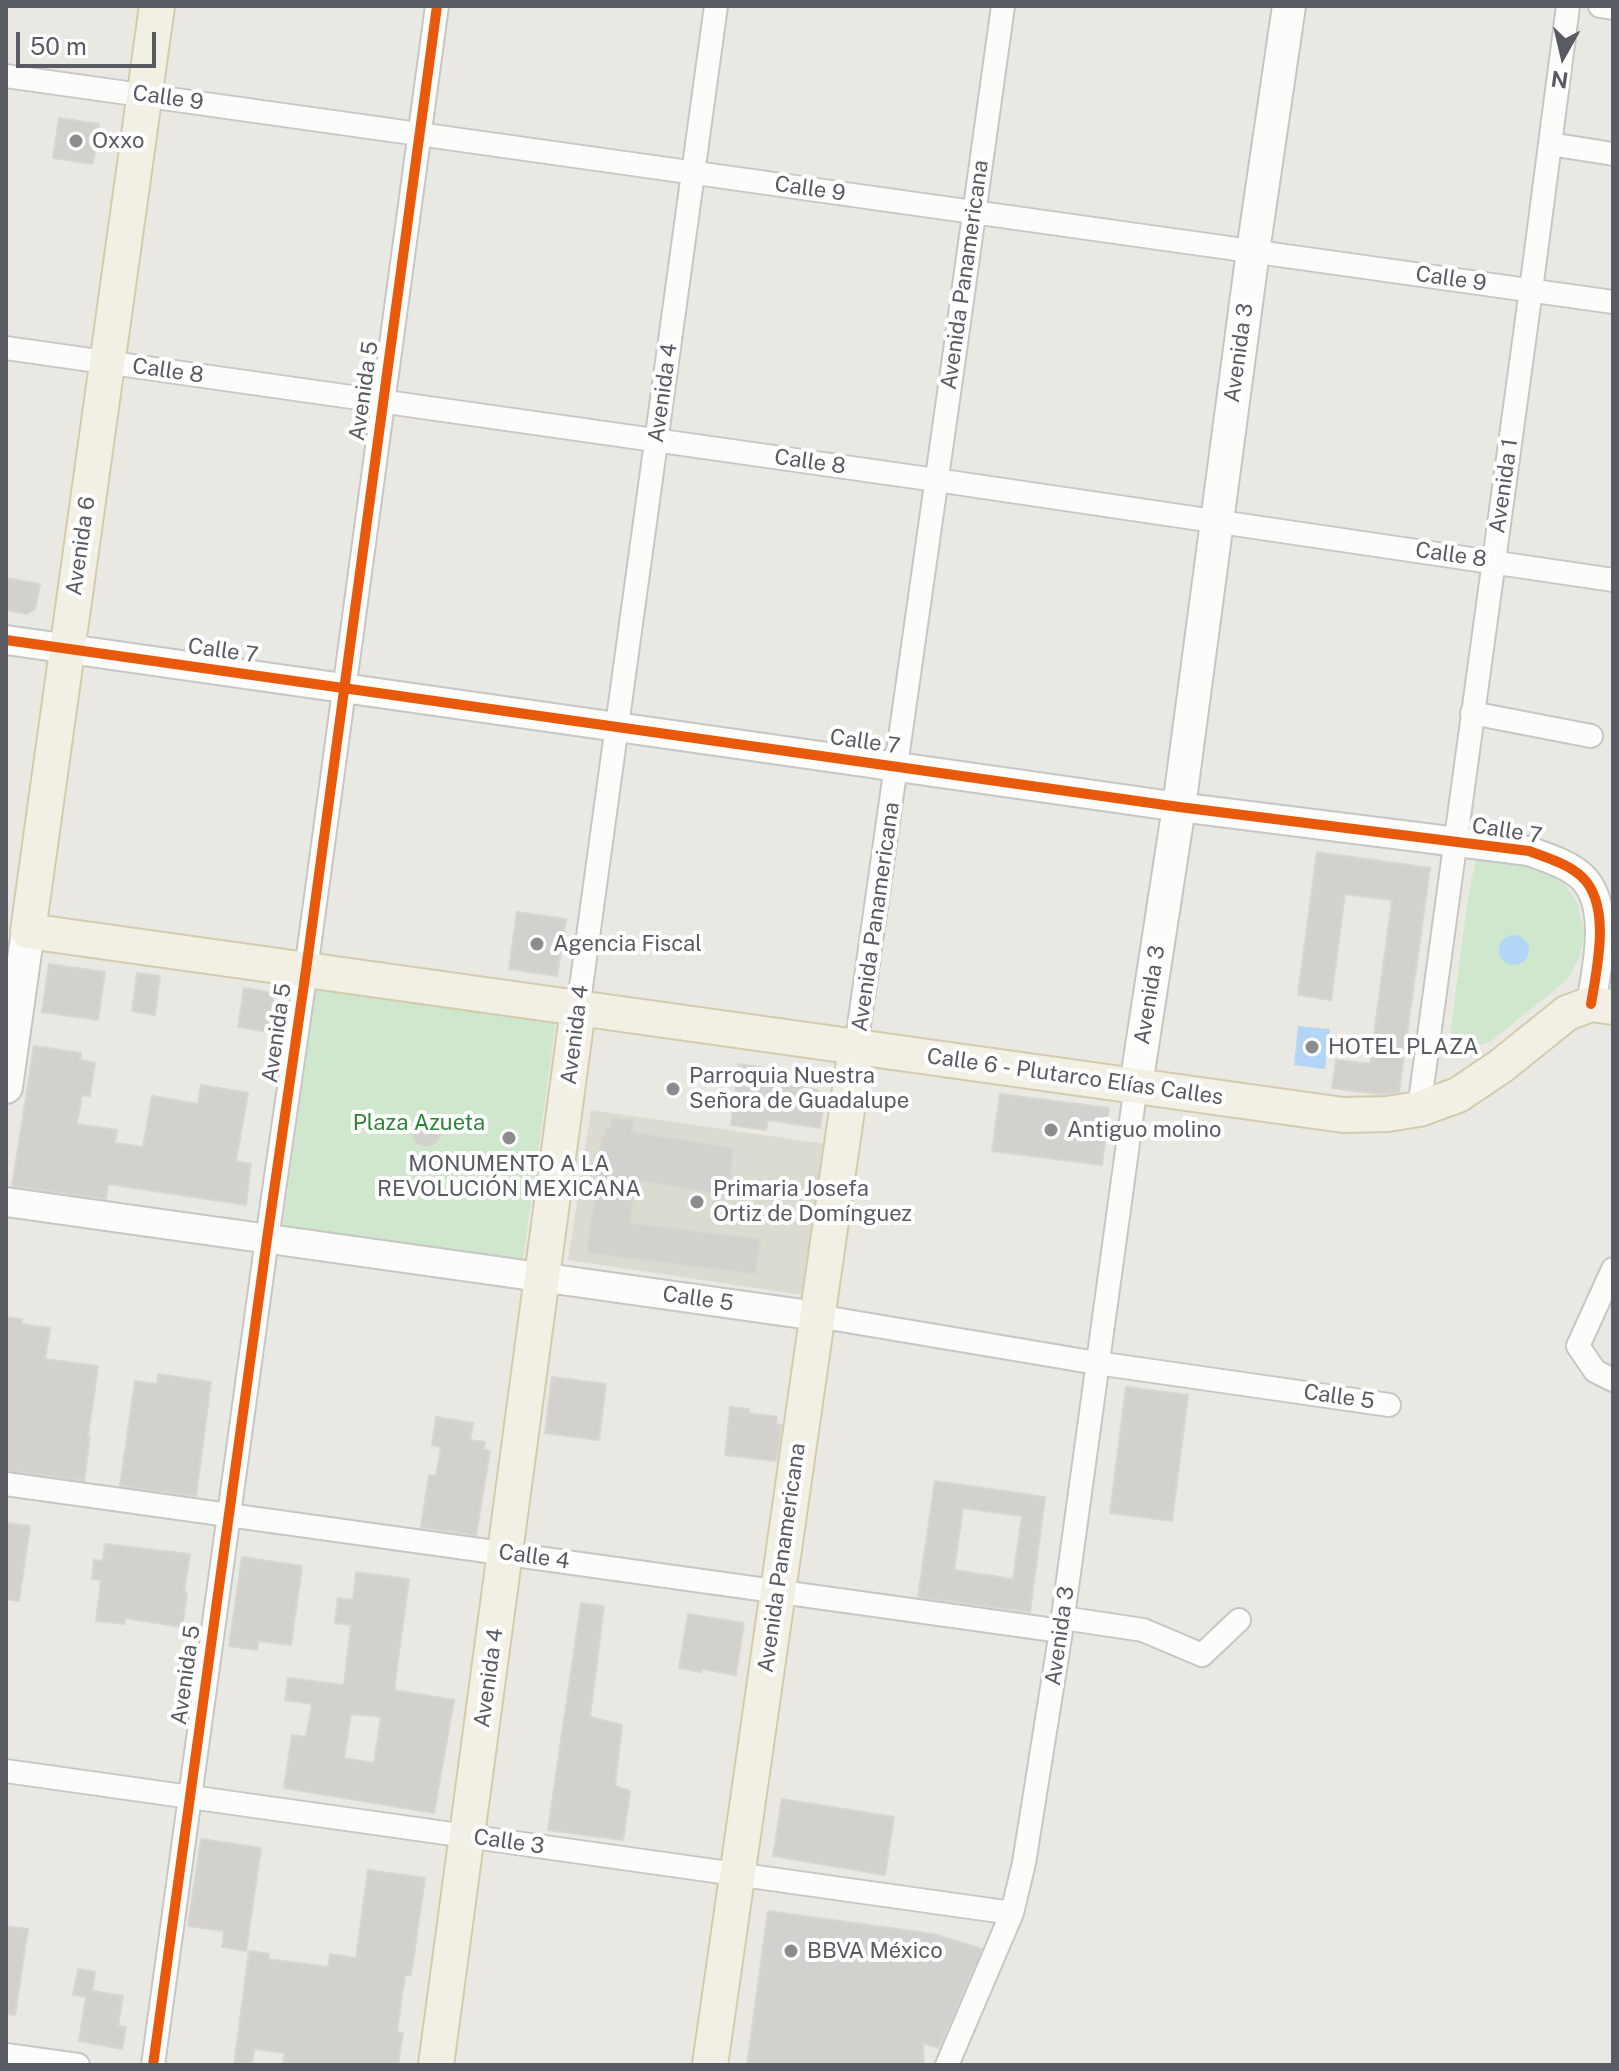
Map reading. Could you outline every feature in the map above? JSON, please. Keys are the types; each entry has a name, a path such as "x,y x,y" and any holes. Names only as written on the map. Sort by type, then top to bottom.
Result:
{"main road":[{"name":"Avenida 6","path":"6,1087 17,930 67,649 157,6"},
{"name":"Avenida 3","path":"1136,1085 1179,807 1289,6"},
{"name":"Calle 6 - Plutarco Elías Calles","path":"17,930 1343,1115 1387,1114 1419,1109 1458,1095 1501,1066 1567,1013 1602,1005"},
{"name":"Avenida 4","path":"436,2065 578,1009"},
{"name":"Avenida Panamericana","path":"710,2065 856,1047"}],"street":[{"name":"Avenida 5","path":"153,2065 437,6"},
{"name":"Avenida 4","path":"578,1009 716,6"},
{"name":"Avenida Panamericana","path":"856,1047 898,767 1003,6"},
{"name":"Avenida 1","path":"1419,1109 1568,6"},
{"path":"1600,6 1613,8"},
{"name":"Calle 9","path":"6,76 1613,302"},
{"path":"1550,144 1613,154"},
{"name":"Calle 8","path":"6,348 1613,580"},
{"name":"Calle 7","path":"6,640 1179,807 1529,851 1562,863 1583,877 1596,897 1600,924 1602,1005"},
{"path":"1472,713 1591,736"},
{"name":"Avenida 3","path":"947,2065 1012,1913 1024,1863 1062,1625 1136,1085"},
{"name":"Calle 5","path":"6,1202 817,1316 1097,1363 1389,1405"},
{"path":"1613,1269 1578,1346 1595,1371 1613,1380"},
{"name":"Calle 4","path":"6,1484 778,1591 1062,1625 1143,1630 1202,1655 1239,1620"},
{"name":"Calle 3","path":"6,1771 1012,1913"},
{"path":"6,2055 78,2065"}],"shaded area":[{"name":"Primaria Josefa Ortiz de Domínguez","path":"591,1110 825,1144 803,1295 568,1260"}],"green space":[{"path":"1498,855 1557,874 1577,902 1584,933 1580,956 1567,980 1490,1042 1448,1053 1476,858"},
{"name":"Plaza Azueta","path":"316,987 556,1020 523,1259 283,1226"}],"water":[{"path":"1514,935 1520,936 1528,944 1528,956 1520,964 1514,965 1508,964 1500,956 1499,950 1500,944 1508,936"},
{"name":"HOTEL PLAZA","path":"1298,1026 1330,1029 1325,1069 1294,1065"}],"building":[{"name":"Oxxo","path":"59,118 99,124 93,164 53,158"},
{"path":"6,578 40,584 35,609 27,614 6,610"},
{"name":"HOTEL PLAZA","path":"1317,852 1430,868 1399,1092 1380,1094 1332,1088 1336,1060 1370,1064 1392,900 1345,894 1331,1000 1298,995"},
{"name":"Agencia Fiscal","path":"517,912 566,919 557,976 509,969"},
{"path":"49,964 105,972 98,1020 42,1012"},
{"path":"137,973 160,976 155,1015 132,1011"},
{"path":"244,988 274,993 268,1032 238,1027"},
{"path":"34,1046 81,1053 80,1060 95,1063 90,1096 82,1095 77,1124 117,1130 115,1143 143,1147 152,1096 198,1104 201,1085 248,1093 236,1161 251,1164 246,1205 108,1184 106,1199 12,1186"},
{"path":"738,1064 774,1069 773,1082 818,1090 816,1107 823,1108 820,1128 768,1120 766,1130 731,1125"},
{"name":"Antiguo molino","path":"1000,1094 1109,1108 1102,1165 992,1151"},
{"path":"426,1118 436,1122 440,1132 436,1142 426,1146 416,1142 412,1132 416,1122"},
{"path":"611,1118 634,1120 632,1132 734,1148 727,1195 635,1180 630,1223 760,1239 756,1274 587,1253 602,1136 605,1136 606,1128 610,1128"},
{"path":"6,1317 22,1319 22,1324 50,1328 45,1359 98,1366 84,1481 6,1470"},
{"path":"158,1374 211,1382 196,1496 120,1486 135,1381 157,1384"},
{"path":"552,1377 606,1384 599,1440 545,1433"},
{"path":"1126,1387 1188,1395 1172,1521 1110,1513"},
{"path":"730,1407 777,1417 776,1424 782,1425 776,1461 725,1455"},
{"path":"436,1417 473,1423 470,1440 485,1442 483,1449 490,1451 476,1535 421,1527 429,1475 436,1476 441,1447 432,1445"},
{"path":"935,1481 1045,1497 1030,1612 918,1597","holes":["963,1508 1022,1516 1013,1579 954,1570"]},
{"path":"6,1523 30,1526 19,1601 6,1599"},
{"path":"105,1544 190,1554 182,1627 125,1618 124,1624 96,1621 101,1580 92,1579 94,1560 103,1561"},
{"path":"242,1557 302,1566 291,1645 258,1641 257,1650 229,1646"},
{"path":"356,1572 409,1579 394,1690 454,1700 434,1813 284,1788 292,1735 306,1737 312,1704 285,1700 288,1678 344,1685 351,1625 335,1623 338,1598 353,1600","holes":["351,1714 381,1717 374,1763 344,1758"]},
{"path":"581,1603 604,1606 590,1717 622,1725 615,1786 630,1791 623,1840 548,1830"},
{"path":"688,1614 744,1623 736,1675 679,1668"},
{"path":"782,1799 894,1817 885,1875 773,1856"},
{"path":"201,1839 261,1848 246,1951 222,1947 224,1931 188,1926"},
{"path":"368,1870 425,1878 411,1975 405,1975 397,2032 403,2033 398,2065 299,2065 283,2063 285,2053 254,2049 252,2065 234,2065 249,1951 269,1954 268,1959 328,1967 330,1954 356,1958"},
{"path":"768,1911 934,1934 982,1949 939,2048 923,2043 924,2065 747,2065"},
{"path":"6,1926 28,1929 15,2015 6,2014"},
{"path":"78,1969 95,1972 92,1991 123,1996 118,2026 126,2027 122,2049 79,2041 86,1997 73,1995"}],"cycle path":[{"path":"153,2065 437,6"},
{"path":"6,640 1179,807 1529,851 1569,868 1591,888 1600,937 1591,1004"}],"place":[{"name":"Oxxo","path":"76,141"},
{"name":"Agencia Fiscal","path":"537,944"},
{"name":"HOTEL PLAZA","path":"1312,1047"},
{"name":"Parroquia Nuestra Señora de Guadalupe","path":"673,1089"},
{"name":"Antiguo molino","path":"1051,1130"},
{"name":"MONUMENTO A LA REVOLUCIÓN MEXICANA","path":"509,1138"},
{"name":"Primaria Josefa Ortiz de Domínguez","path":"697,1202"},
{"name":"BBVA México","path":"791,1951"}]}
